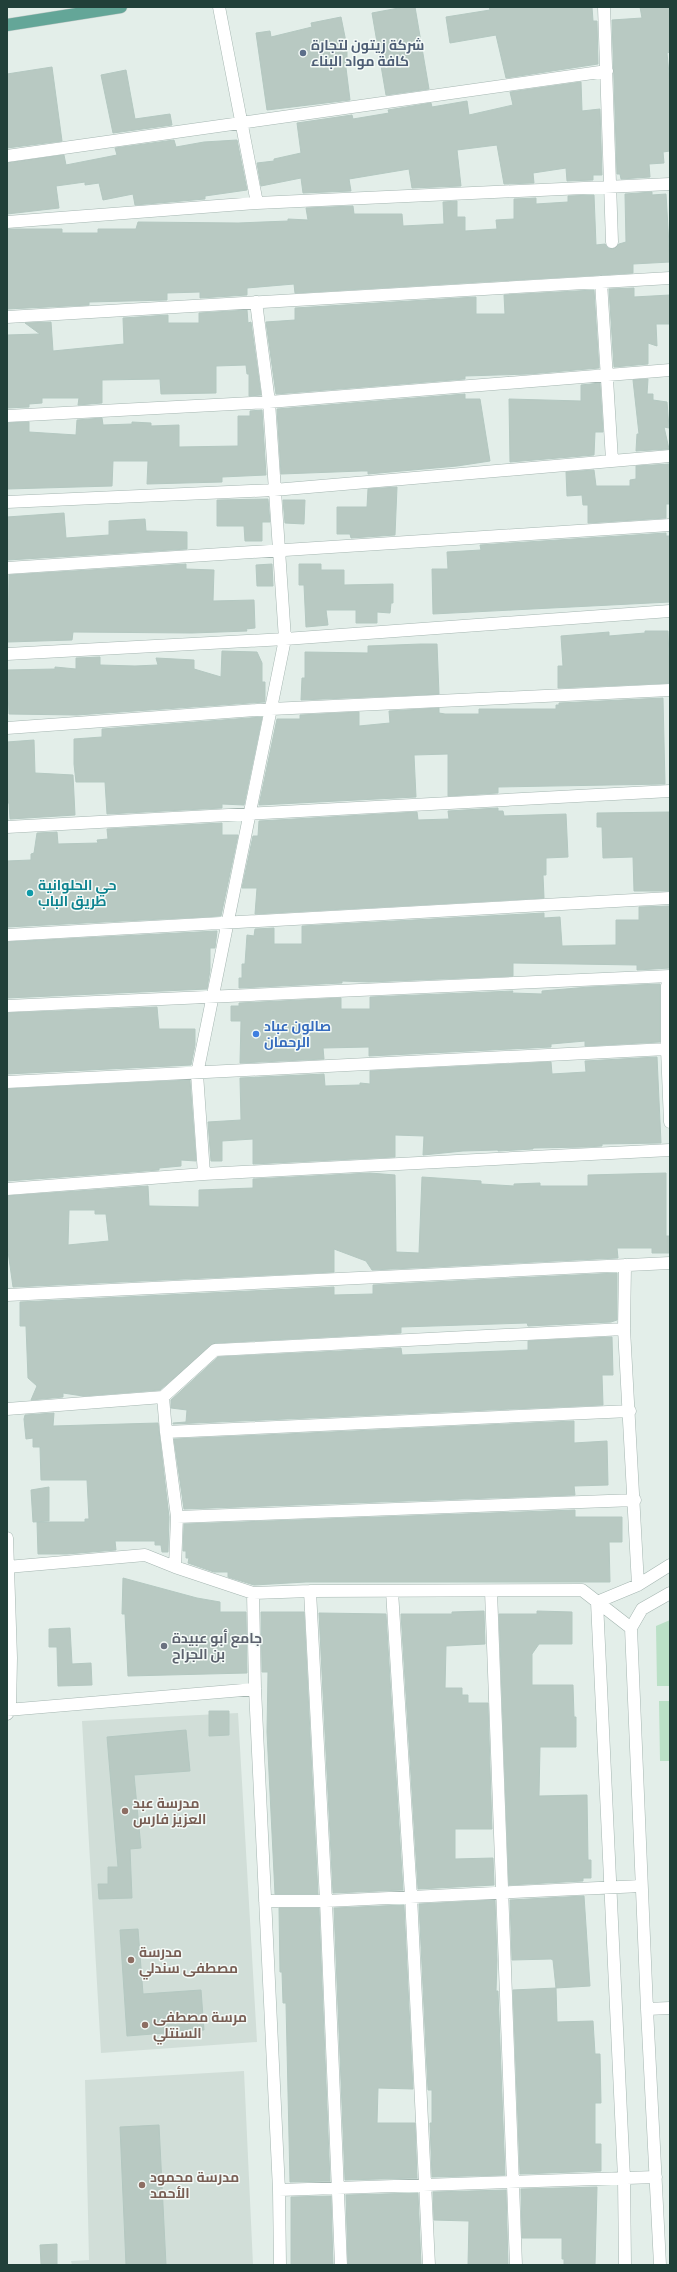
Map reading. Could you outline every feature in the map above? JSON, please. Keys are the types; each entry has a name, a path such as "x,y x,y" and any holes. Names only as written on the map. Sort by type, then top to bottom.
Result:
{"main road":[{"path":"7,25 121,7"}],"street":[{"path":"219,7 243,123 257,203"},
{"path":"604,7 612,242"},
{"path":"7,156 607,70"},
{"path":"7,222 257,203 610,188 670,184"},
{"path":"7,317 670,278"},
{"path":"601,282 612,460"},
{"path":"204,1174 197,1074 285,639 269,402 256,302"},
{"path":"7,416 269,402 670,370"},
{"path":"7,502 274,490 670,456"},
{"path":"7,568 670,525"},
{"path":"7,654 285,639 670,611"},
{"path":"7,728 271,709 670,690"},
{"path":"7,827 670,791"},
{"path":"7,935 670,898"},
{"path":"7,1006 212,995 669,981 667,1049 669,1061 670,1122"},
{"path":"7,1082 197,1074 667,1049"},
{"path":"7,1190 204,1174 670,1150"},
{"path":"7,1295 670,1263"},
{"path":"625,1265 624,1329 635,1500 638,1585"},
{"path":"7,1409 163,1397 214,1350 624,1329"},
{"path":"163,1397 177,1518 175,1567"},
{"path":"166,1432 630,1411"},
{"path":"177,1518 635,1500"},
{"path":"7,1538 9,1658 8,1712 255,1689"},
{"path":"8,1566 145,1555 175,1567 253,1593 310,1591 582,1590 630,1628"},
{"path":"597,1602 638,1585 670,1565"},
{"path":"310,1591 326,1901 341,2265"},
{"path":"392,1591 412,1896 430,2265"},
{"path":"491,1591 516,2265"},
{"path":"253,1593 255,1689 279,2190 280,2265"},
{"path":"660,2265 630,1628 642,1609 670,1593"},
{"path":"597,1602 624,2178 625,2265"},
{"path":"265,1901 326,1901 641,1886"},
{"path":"647,2009 670,2008"},
{"path":"279,2190 656,2177"}],"shaded area":[{"path":"238,1713 257,2042 101,2053 82,1721"},
{"path":"244,2071 253,2265 72,2265 71,2261 89,2260 85,2080"}],"green space":[{"path":"670,1620 670,1686 657,1686 656,1626"},
{"path":"659,1701 670,1701 670,1761 660,1761"}],"building":[{"path":"404,7 415,7 429,89 386,95 372,13"},
{"path":"489,7 592,7 593,21 597,21 598,64 506,78 496,35 450,43 446,17 490,10"},
{"path":"640,7 670,7 670,52 667,53 670,84 670,151 663,152 664,163 649,164 650,177 621,179 620,174 617,174 612,20 642,18"},
{"path":"341,17 347,47 347,60 345,60 350,100 267,110 256,33 270,31 271,37 312,27 311,23"},
{"path":"52,67 62,141 7,148 7,74"},
{"path":"126,70 135,119 170,114 172,125 113,133 101,75"},
{"path":"581,82 582,111 600,109 602,175 593,175 593,180 567,181 566,168 533,173 534,183 504,184 497,145 457,150 461,186 412,188 409,169 349,179 351,191 303,193 301,178 261,186 257,163 274,161 274,159 301,153 297,123 352,115 353,119 389,113 388,110 431,103 432,107 467,101 469,115 513,105 510,92"},
{"path":"174,140 176,147 204,142 237,140 247,190 205,196 205,199 135,205 133,194 103,200 99,183 85,185 85,182 56,186 59,208 7,214 7,163 64,155 66,165 117,155 115,148"},
{"path":"652,192 652,195 666,194 670,262 633,264 633,273 295,293 294,284 247,288 247,295 200,298 200,292 167,293 167,300 89,302 89,305 7,309 7,229 62,229 62,233 98,233 98,229 136,229 138,222 238,223 288,221 288,219 308,220 306,208 353,206 354,214 402,214 403,226 444,224 443,202 457,201 457,217 465,217 465,231 497,229 496,220 514,219 514,199 536,198 536,204 568,202 568,196 594,195 596,245 605,244 608,248 613,249 619,244 626,242 625,194"},
{"path":"634,288 634,297 670,295 670,324 656,324 657,346 648,343 648,364 614,367 609,289"},
{"path":"594,290 599,368 529,374 465,376 465,379 276,394 266,322 295,320 295,308 476,297 476,314 505,314 504,295"},
{"path":"247,310 248,323 251,322 261,395 249,396 249,374 247,374 246,365 216,366 216,393 161,394 160,379 102,380 102,403 78,405 79,398 42,398 42,403 29,404 29,407 7,408 7,335 40,334 25,323 51,322 53,351 124,344 123,318 168,315 168,323 199,323 199,313"},
{"path":"648,379 647,394 653,394 653,400 667,402 669,428 664,427 669,449 636,451 637,434 639,434 633,380"},
{"path":"600,383 603,432 595,432 594,455 510,462 509,399 581,401 581,385"},
{"path":"465,394 465,399 480,399 490,461 457,466 368,474 368,471 361,471 281,474 277,409"},
{"path":"262,410 266,475 222,477 222,482 147,484 148,461 113,461 112,486 7,489 7,423 29,422 29,432 76,435 77,420 102,418 103,425 132,424 132,422 151,423 151,426 179,425 179,447 238,446 238,416 250,416 250,411"},
{"path":"670,464 670,504 666,504 666,518 588,523 588,505 583,505 582,495 567,496 566,472 594,470 596,486 630,486 630,480 636,479 636,466"},
{"path":"397,487 395,535 351,538 350,534 337,534 337,507 367,507 368,489"},
{"path":"268,499 270,522 262,522 262,541 245,541 244,526 217,526 217,500"},
{"path":"283,500 305,500 304,524 285,523"},
{"path":"64,513 66,538 109,535 109,521 145,519 146,531 187,532 187,549 8,560 7,517"},
{"path":"666,533 666,536 670,536 670,602 433,614 432,569 448,569 447,552 481,550 480,545"},
{"path":"186,564 186,569 214,570 213,601 254,600 255,628 246,629 247,631 192,633 73,632 72,640 8,642 9,575"},
{"path":"272,564 273,586 257,586 256,565"},
{"path":"299,564 321,564 321,570 344,570 344,585 393,584 393,603 391,603 390,613 377,612 377,623 356,623 356,610 326,610 328,625 306,627 304,585 299,585"},
{"path":"645,631 668,631 670,683 558,688 558,666 563,666 561,636 609,632 609,636 645,633"},
{"path":"437,644 439,694 301,700 302,678 305,678 305,652 368,653 368,646"},
{"path":"222,651 257,652 262,663 262,682 265,682 265,702 77,715 9,714 7,670 55,669 55,667 76,669 76,658 100,657 100,665 158,665 156,658 194,660 194,669 221,677"},
{"path":"663,698 665,784 498,787 498,793 448,796 448,754 414,755 416,797 259,805 277,719 300,719 300,715 359,712 359,726 390,723 389,711 439,708 439,713 445,714 479,714 479,709 556,709 556,705 559,705 559,703"},
{"path":"262,717 244,805 222,804 222,808 107,814 105,782 76,782 74,739 102,737 102,729"},
{"path":"34,740 35,773 73,775 75,815 10,819 9,803 7,803 7,742"},
{"path":"498,808 498,811 503,811 504,816 566,814 568,857 546,858 546,875 543,875 544,898 255,914 257,888 242,888 253,836 258,836 259,821 417,812 418,820 449,819 448,811"},
{"path":"670,812 670,891 634,891 633,857 603,858 602,827 597,827 597,813"},
{"path":"222,823 222,835 238,835 221,916 7,927 7,861 31,860 31,854 34,853 37,833 57,832 58,844 98,843 97,840 108,839 107,829"},
{"path":"670,906 670,968 637,970 637,965 513,963 513,976 369,982 342,981 342,983 239,988 239,978 242,978 242,964 245,964 247,935 254,936 255,929 274,928 274,944 302,944 302,926 544,913 544,918 560,917 562,946 616,945 616,920 639,920 639,907"},
{"path":"217,931 215,948 210,948 210,970 207,989 7,998 7,942"},
{"path":"660,984 660,1042 585,1046 585,1041 551,1044 551,1047 369,1056 369,1047 323,1048 324,1059 240,1063 241,1021 231,1021 231,1006 239,1006 239,1003 341,998 341,1009 370,1009 370,997 513,991 512,993 542,994 542,991 589,987"},
{"path":"157,1007 159,1029 195,1029 195,1045 191,1065 7,1074 7,1013"},
{"path":"657,1057 661,1143 602,1144 602,1146 533,1148 498,1151 463,1151 423,1155 424,1136 395,1135 395,1157 253,1164 253,1139 222,1141 222,1161 211,1161 208,1122 241,1120 240,1078 324,1074 325,1086 360,1085 360,1083 370,1084 370,1071 551,1062 552,1074 586,1072 585,1061"},
{"path":"190,1080 196,1161 181,1160 181,1166 159,1168 159,1170 7,1181 7,1089"},
{"path":"370,1173 395,1175 396,1252 419,1253 422,1177 481,1181 481,1184 514,1186 514,1184 540,1183 540,1186 588,1186 588,1175 666,1173 666,1236 670,1236 670,1253 652,1253 652,1248 617,1248 618,1258 372,1270 366,1261 334,1249 334,1272 13,1287 7,1244 7,1196 148,1186 149,1206 199,1207 199,1190 253,1188 253,1179","holes":["69,1210 95,1210 95,1214 106,1214 109,1241 68,1245"]},
{"path":"617,1273 617,1320 611,1322 528,1326 527,1323 401,1327 401,1333 215,1343 160,1390 83,1396 63,1393 63,1397 31,1400 37,1386 28,1378 26,1326 20,1326 20,1302 334,1287 334,1295 373,1294 373,1285"},
{"path":"612,1337 613,1375 602,1375 603,1405 173,1424 186,1422 187,1410 171,1408 171,1400 218,1357 401,1348 402,1355 528,1350 528,1341"},
{"path":"54,1413 53,1426 158,1423 169,1517 168,1552 162,1552 161,1545 155,1545 155,1541 115,1541 116,1550 67,1554 38,1554 37,1522 85,1522 85,1519 89,1519 87,1480 41,1480 40,1447 33,1447 33,1438 26,1439 25,1415"},
{"path":"574,1421 574,1443 607,1441 608,1485 574,1486 575,1495 184,1509 174,1439"},
{"path":"49,1487 49,1521 33,1522 31,1490"},
{"path":"575,1510 575,1517 622,1517 622,1542 609,1542 610,1582 306,1582 254,1585 228,1577 228,1572 214,1572 188,1563 189,1558 186,1558 186,1551 183,1551 184,1524"},
{"path":"123,1578 197,1598 220,1602 220,1612 246,1612 247,1673 128,1676 125,1614 122,1614"},
{"path":"484,1611 485,1644 446,1646 445,1688 462,1688 462,1695 468,1695 468,1703 488,1703 492,1829 455,1829 455,1859 493,1858 494,1885 418,1889 401,1614 452,1614 452,1612"},
{"path":"537,1611 572,1612 572,1644 539,1644 532,1654 532,1685 573,1685 574,1717 576,1717 576,1747 540,1747 539,1796 587,1795 588,1860 591,1860 591,1878 583,1878 583,1881 509,1885 499,1614 537,1614"},
{"path":"261,1612 304,1612 318,1894 275,1894 267,1732 268,1672 262,1672"},
{"path":"319,1613 386,1614 403,1890 333,1893"},
{"path":"70,1628 72,1664 91,1663 92,1685 58,1686 57,1647 49,1647 49,1629"},
{"path":"209,1711 229,1711 229,1735 209,1736"},
{"name":"مدرسة عبد العزيز فارس","path":"186,1730 190,1771 134,1775 141,1848 130,1849 132,1898 99,1899 98,1884 108,1884 108,1867 118,1867 107,1737"},
{"path":"584,1896 590,1986 556,1988 553,1960 551,1959 512,1960 510,1900"},
{"path":"495,1900 497,1960 496,1991 498,1991 505,2175 432,2177 430,2123 432,2123 432,2090 428,2090 419,1904"},
{"path":"404,1905 413,2089 378,2088 377,2123 415,2123 417,2178 345,2180 334,1908"},
{"path":"279,1908 319,1908 330,2181 290,2182 286,2003 283,2003 282,1972 280,1972"},
{"name":"مدرسة مصطفى سندلي","path":"138,1929 143,1994 201,1990 204,2030 127,2036 120,1930"},
{"path":"556,1988 557,2022 593,2021 595,2054 600,2054 601,2103 595,2103 595,2144 601,2144 601,2171 520,2174 513,1990"},
{"name":"مدرسة محمود الأحمد","path":"159,2125 166,2265 126,2265 120,2127"},
{"path":"597,2187 595,2265 564,2265 564,2259 562,2259 562,2238 522,2238 521,2189"},
{"path":"506,2190 508,2265 468,2265 469,2221 434,2220 433,2192"},
{"path":"418,2193 421,2265 348,2265 346,2195"},
{"path":"331,2196 333,2265 291,2265 291,2197"},
{"path":"57,2244 57,2264 41,2264 40,2245"}],"place":[{"name":"شركة زيتون لتجارة كافة مواد البناء","path":"303,53"},
{"name":"حي الحلوانية طريق الباب","path":"30,893"},
{"name":"صالون عباد الرحمان","path":"256,1034"},
{"name":"جامع أبو عبيدة بن الجراح","path":"164,1646"},
{"name":"مدرسة عبد العزيز فارس","path":"125,1811"},
{"name":"مدرسة مصطفى سندلي","path":"131,1960"},
{"name":"مرسة مصطفى السنتلي","path":"145,2025"},
{"name":"مدرسة محمود الأحمد","path":"142,2185"}]}
